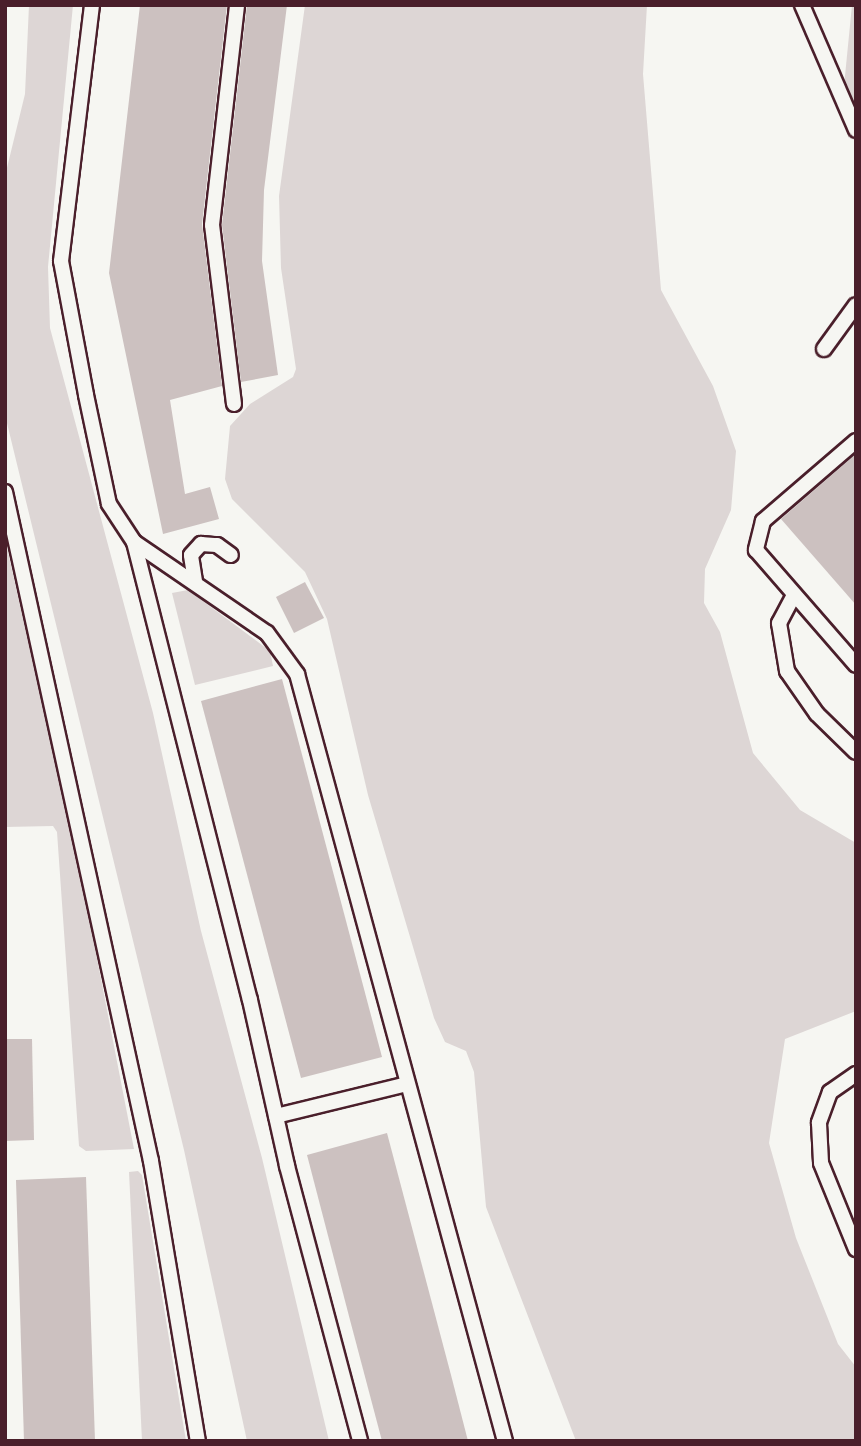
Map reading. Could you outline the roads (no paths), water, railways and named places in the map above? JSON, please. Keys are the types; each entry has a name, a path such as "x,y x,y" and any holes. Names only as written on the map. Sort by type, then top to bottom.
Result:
{"lane":[{"path":"92,5 61,261 109,504 134,541 275,1116 360,1441"},
{"path":"233,404 212,225 237,5"},
{"path":"802,5 856,130"},
{"path":"824,349 856,305"},
{"path":"856,441 763,521 756,550 856,665"},
{"path":"5,492 151,1161 198,1441"},
{"path":"134,541 267,632 285,652 297,674 505,1441"},
{"path":"195,581 191,555 201,544 217,545 231,555"},
{"path":"794,595 779,623 780,650 787,671 810,706 856,752"},
{"path":"856,1074 830,1092 819,1122 821,1163 856,1249"},
{"path":"275,1116 407,1084"}]}
